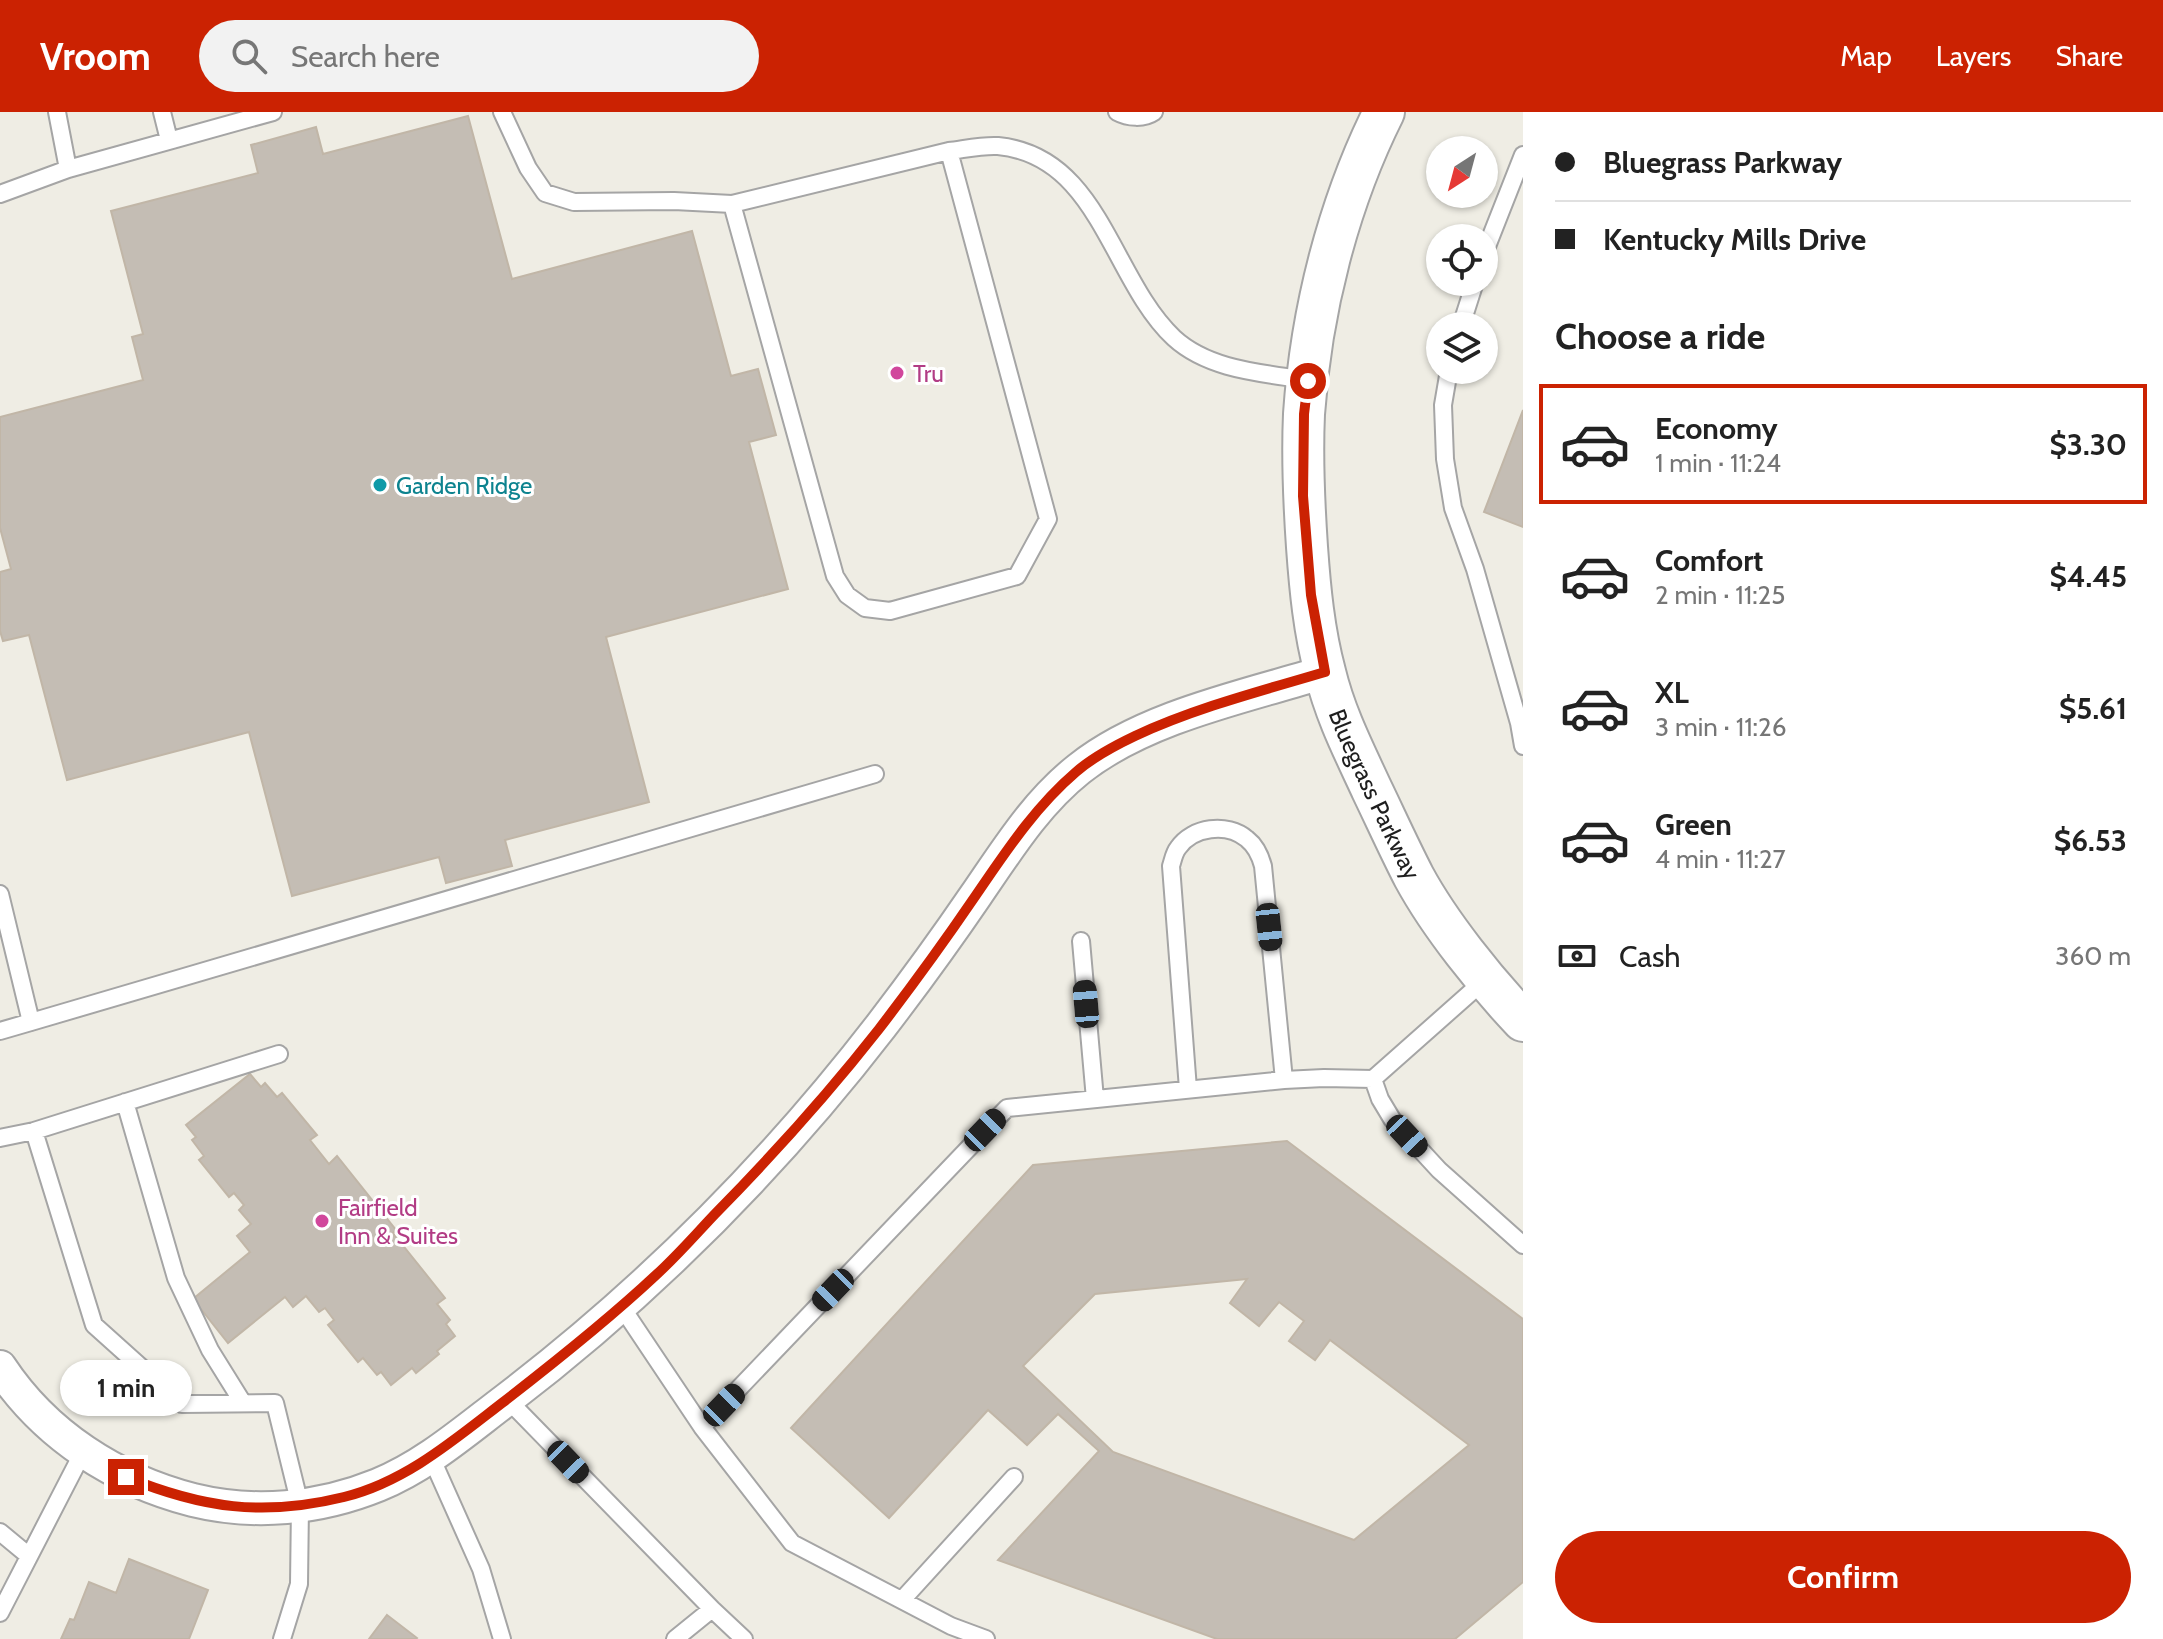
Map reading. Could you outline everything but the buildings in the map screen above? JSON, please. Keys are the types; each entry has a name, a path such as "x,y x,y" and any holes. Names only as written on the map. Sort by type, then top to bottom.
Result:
{"street":[{"name":"Bluegrass Parkway","path":"1384,112 1345,207 1326,275 1312,344 1304,414 1303,496 1311,595 1325,672 1342,727 1415,879 1454,937 1523,1021"},
{"path":"0,1367 47,1423 83,1452 126,1477 161,1492 216,1505 253,1509 300,1505 346,1496 381,1484 431,1457 562,1357 658,1274 786,1140 888,1017 1022,829 1050,795 1079,769 1111,747 1159,725 1325,672"}],"lane":[{"path":"57,112 68,169"},
{"path":"162,112 169,140"},
{"path":"0,194 68,169 273,112"},
{"path":"502,112 528,168 545,193 574,202 732,204 949,151 997,146 1027,153 1061,172 1085,199 1150,311 1176,339 1205,358 1235,368 1308,381"},
{"path":"1117,112 1125,117 1148,116 1154,112"},
{"path":"732,204 835,576 847,595 865,608 890,611 1017,576 1048,519 949,151"},
{"path":"1496,224 1523,155"},
{"path":"1447,384 1443,405 1445,459 1453,508 1475,569 1523,746"},
{"path":"0,1031 875,774"},
{"path":"1188,1089 1171,866 1176,850 1188,837 1213,829 1240,833 1250,841 1263,866 1284,1080"},
{"path":"0,894 4,923 31,1022"},
{"path":"1081,941 1095,1099"},
{"path":"702,1427 1007,1108 1284,1080 1373,1079 1487,978"},
{"path":"0,1138 34,1131 279,1054"},
{"path":"1373,1079 1392,1119 1439,1170 1523,1245"},
{"path":"125,1102 176,1278 210,1350 243,1403"},
{"path":"34,1131 94,1325 182,1404 275,1403 300,1505 299,1584 282,1639"},
{"path":"621,1306 702,1427 792,1543 951,1626 986,1639"},
{"path":"507,1399 744,1639"},
{"path":"0,1613 83,1452"},
{"path":"431,1457 481,1569 502,1639"},
{"path":"902,1600 1014,1477"},
{"path":"0,1532 29,1556"},
{"path":"675,1639 712,1609"}],"place":[{"name":"Tru","path":"897,373"},
{"name":"Garden Ridge","path":"380,485"},
{"name":"Fairfield Inn & Suites","path":"322,1221"}],"route":[{"path":"126,1477 161,1492 216,1505 253,1509 291,1507 346,1496 381,1484 431,1457 562,1357 658,1274 786,1140 879,1029 1022,829 1050,795 1079,769 1111,747 1159,725 1325,672 1311,595 1303,496 1304,414 1308,381"}]}
